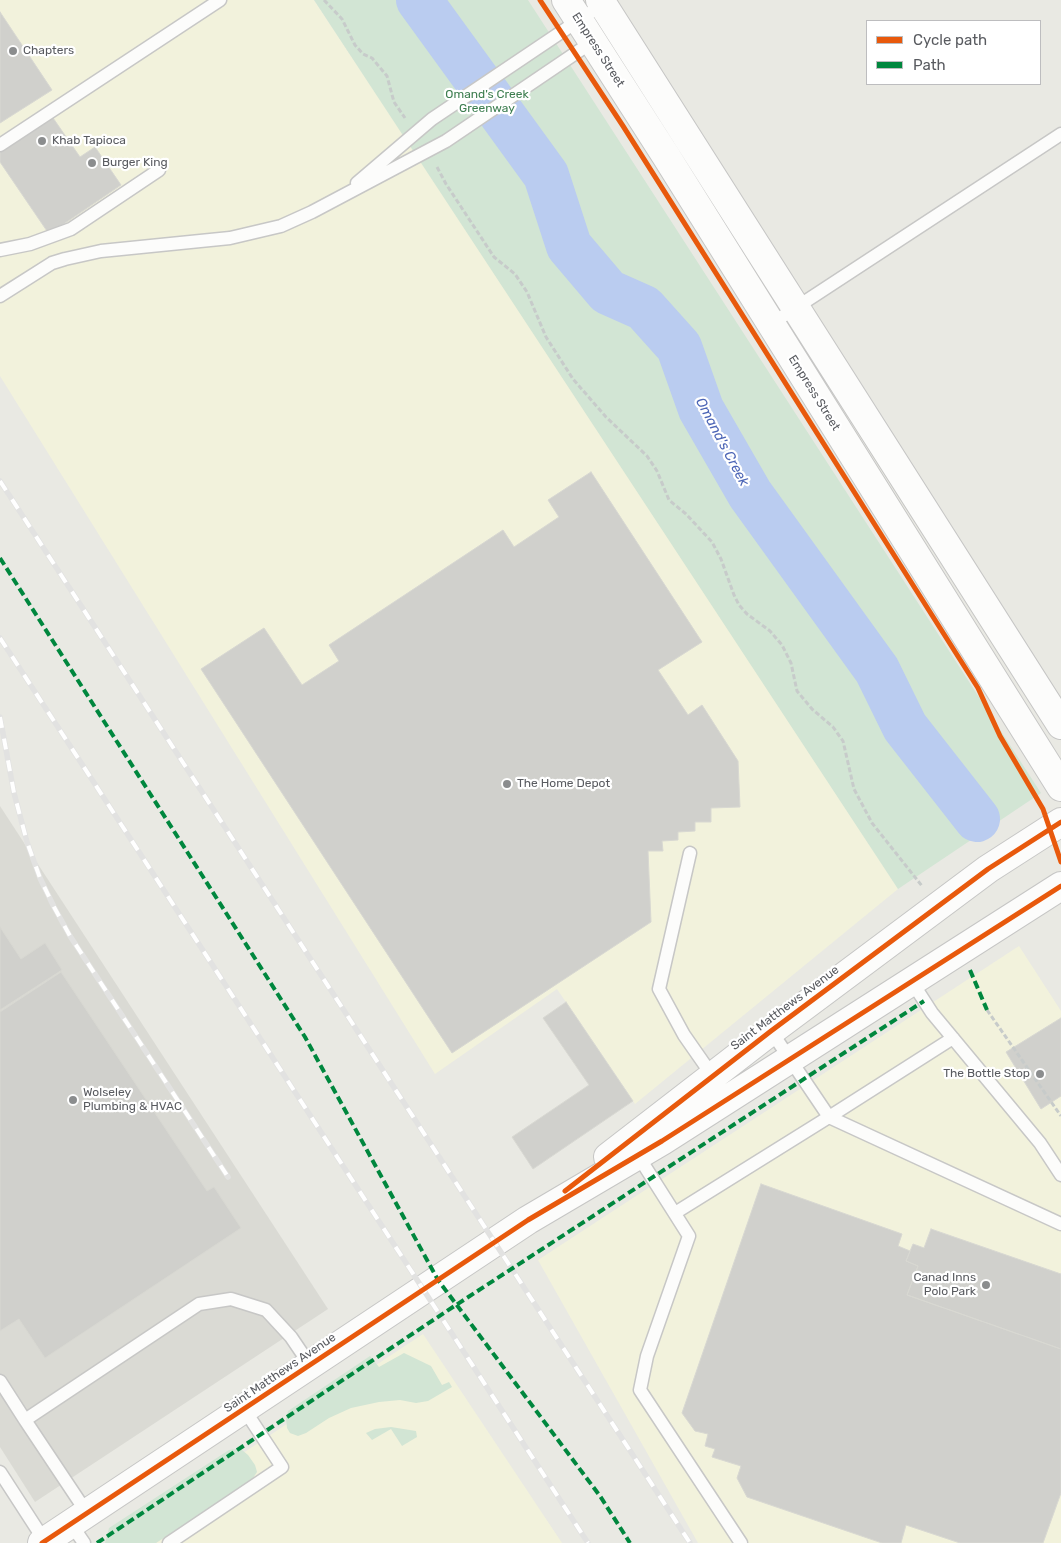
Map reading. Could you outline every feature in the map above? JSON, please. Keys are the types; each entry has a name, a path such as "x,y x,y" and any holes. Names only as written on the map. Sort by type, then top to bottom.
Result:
{"street":[{"path":"606,10 1061,725"},
{"name":"Empress Street","path":"579,21 1061,787"},
{"name":"Saint Matthews Avenue","path":"633,1148 713,1075 771,1030 988,869 1061,822"},
{"name":"Saint Matthews Avenue","path":"44,1542 80,1527 244,1409 633,1148 728,1099 1061,886"}],"lane":[{"path":"0,145 220,0"},
{"path":"342,196 432,119 579,21 606,10"},
{"path":"0,296 52,263 65,259 100,251 221,239 254,233 281,226 312,212 446,141 541,77 579,21 606,10"},
{"path":"771,324 1061,134"},
{"path":"0,250 30,244 71,229 159,170"},
{"path":"690,853 659,989 684,1036 728,1099"},
{"path":"912,982 932,1013 1040,1143 1061,1175"},
{"path":"771,1030 829,1117 1061,1224"},
{"path":"675,1213 953,1038"},
{"path":"633,1148 689,1236 647,1356 640,1390 741,1543"},
{"path":"25,1420 199,1304 231,1299 266,1310 291,1337 310,1366"},
{"path":"0,1381 25,1420 80,1527"},
{"path":"169,1543 282,1467 244,1409"},
{"path":"0,1472 44,1542"}],"path":[{"path":"324,0 342,19 355,45 363,54 372,58 387,76 394,102 414,133"},
{"path":"427,152 494,257 515,274 527,292 546,337 573,379 606,417 647,456 657,471 669,500 686,514 712,542 740,605 747,614 770,631 782,645 791,663 797,690 812,710 832,726 843,741 854,789 872,823 924,888"},
{"path":"987,1010 1061,1116"}],"shaded area":[{"path":"0,0 314,0 795,726 898,889 635,1104 557,989 435,1074 0,376"},
{"path":"0,806 328,1309 35,1502 0,1447"},
{"path":"1019,946 1061,1011 1061,1543 698,1543 538,1260"},
{"path":"423,1334 562,1543 107,1543"}],"green space":[{"name":"Omand's Creek Greenway","path":"314,0 528,0 1041,793 898,889"},
{"path":"404,1353 431,1366 442,1385 449,1382 452,1387 428,1401 416,1403 400,1400 351,1408 329,1418 306,1433 298,1436 290,1433 287,1428 286,1418 288,1411 370,1356 379,1367"},
{"path":"391,1427 416,1431 417,1437 402,1446 391,1429 372,1440 366,1433 375,1429"},
{"path":"229,1450 242,1450 248,1455 255,1465 257,1472 251,1481 156,1543 105,1543 109,1528"}],"building":[{"name":"Chapters","path":"0,12 52,90 0,123"},
{"path":"51,115 80,157 95,147 121,185 49,234 0,162 0,150"},
{"name":"The Home Depot","path":"591,472 702,642 658,670 688,715 702,705 738,761 740,807 711,808 711,822 695,822 695,831 678,832 678,840 662,841 663,851 648,851 651,922 452,1053 201,669 264,628 302,685 339,661 329,645 503,530 514,547 559,517 548,500"},
{"path":"0,927 21,959 45,943 62,970 0,1010"},
{"name":"Wolseley Plumbing & HVAC","path":"61,972 207,1191 214,1187 241,1228 45,1358 19,1319 0,1331 0,1012"},
{"path":"566,1002 633,1101 533,1169 512,1137 589,1085 543,1018"},
{"name":"The Bottle Stop","path":"1061,1018 1061,1096 1041,1109 1006,1052"},
{"path":"761,1184 902,1234 898,1246 910,1251 906,1261 918,1266 907,1295 1061,1349 1061,1493 1043,1543 960,1543 906,1525 901,1543 882,1543 747,1497 737,1478 741,1466 712,1457 715,1449 705,1446 708,1434 695,1431 682,1413"},
{"name":"Canad Inns Polo Park","path":"931,1229 1061,1274 1061,1349 907,1295 918,1266 906,1261 913,1244 924,1248"}],"waterway":[{"name":"Omand's Creek","path":"419,0 546,175 569,246 608,292 644,308 679,347 701,409 750,494 877,670 905,727 977,819"}],"railway":[{"path":"0,481 690,1543"},
{"path":"0,638 588,1543"},
{"path":"0,717 14,793 27,842 40,878 54,907 70,936 228,1177"}],"marked path":[{"path":"0,558 305,1037 438,1280 600,1496 630,1543"},
{"path":"970,970 987,1010"},
{"path":"97,1543 456,1305 924,1001"}],"cycle path":[{"path":"540,0 623,126 978,688 1000,736 1043,809 1061,862"},
{"path":"565,1191 771,1031 988,869 1061,822"},
{"path":"42,1543 528,1220 662,1141 1061,886"}],"place":[{"name":"Chapters","path":"13,51"},
{"name":"Khab Tapioca","path":"42,141"},
{"name":"Burger King","path":"92,163"},
{"name":"The Home Depot","path":"507,784"},
{"name":"The Bottle Stop","path":"1040,1074"},
{"name":"Wolseley Plumbing & HVAC","path":"73,1100"},
{"name":"Canad Inns Polo Park","path":"986,1285"}]}
